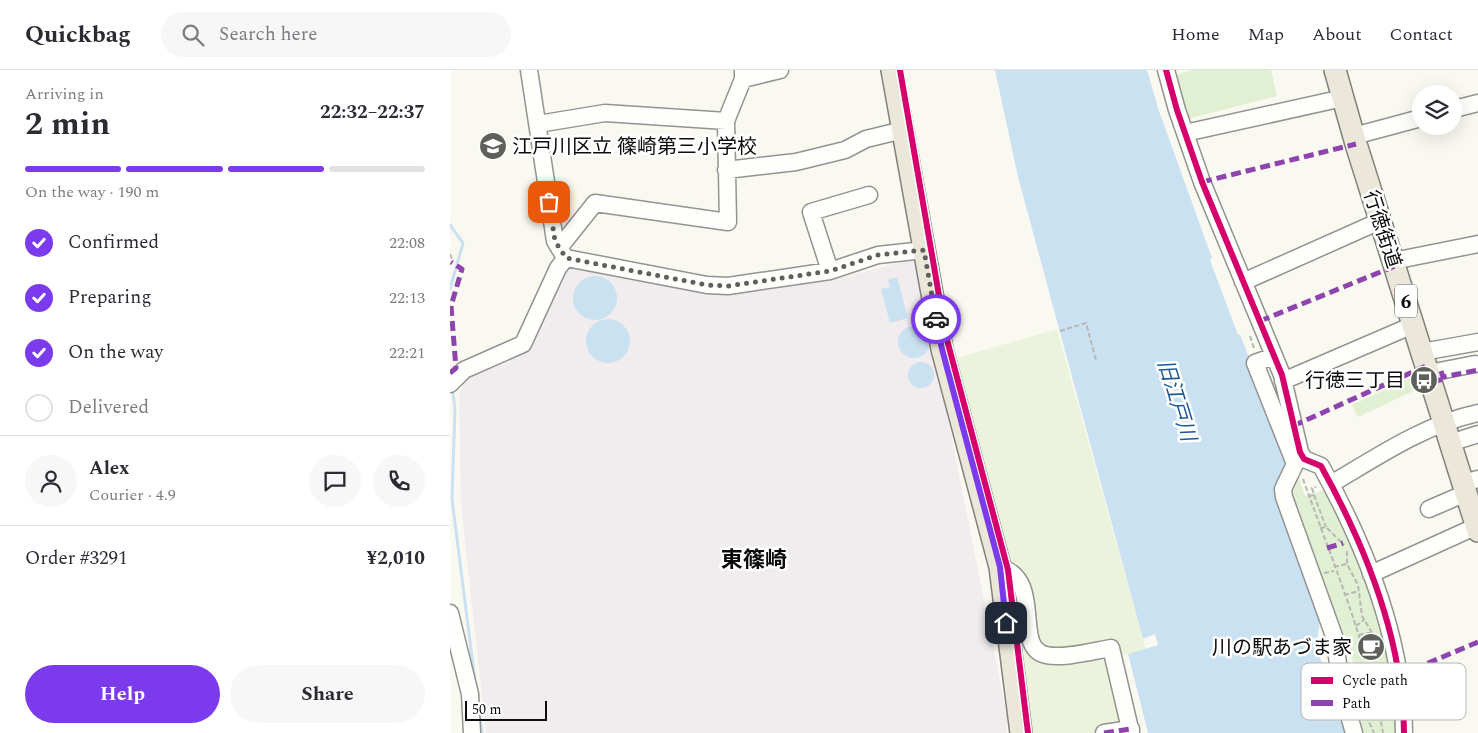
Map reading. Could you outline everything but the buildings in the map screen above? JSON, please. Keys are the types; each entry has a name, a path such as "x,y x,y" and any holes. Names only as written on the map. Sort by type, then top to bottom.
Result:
{"main road":[{"path":"892,70 942,349 1000,567 1021,733"},
{"name":"行徳街道","path":"1339,71 1343,98 1380,221 1447,433 1469,485 1477,529"}],"street":[{"path":"529,70 555,241 563,253 707,285 728,286 830,271 878,255 924,250"},
{"path":"450,384 464,370 524,344 563,253 595,203 728,222 726,121 743,74 780,70"},
{"path":"1166,70 1185,133 1283,381 1294,418 1294,431 1303,457 1320,465 1331,484 1371,574 1397,663"},
{"path":"1185,133 1343,98"},
{"path":"1462,107 1478,103"},
{"path":"538,124 605,113 726,121"},
{"path":"1354,136 1412,120"},
{"path":"726,170 796,162 845,150 866,139 903,130"},
{"path":"830,271 811,212 868,195"},
{"path":"1243,282 1380,221"},
{"path":"1393,261 1478,244"},
{"path":"1283,381 1414,325"},
{"path":"1422,352 1478,342"},
{"path":"1274,356 1255,364 1295,464 1283,489 1284,497 1334,636 1338,663"},
{"path":"1429,373 1475,364"},
{"path":"1331,484 1382,454 1447,433 1478,413"},
{"path":"1447,433 1478,434"},
{"path":"1429,509 1469,485"},
{"path":"1371,574 1477,529"},
{"path":"1000,567 1015,574 1022,584 1031,643 1036,650 1045,655 1064,655 1111,648 1131,731 1104,733"},
{"path":"450,613 470,694 472,733"},
{"path":"1350,720 1354,733"},
{"path":"1403,720 1404,733"}],"path":[{"path":"450,254 452,259"},
{"path":"1060,331 1086,323 1096,360"},
{"path":"1313,491 1326,527 1345,545 1346,564 1355,576 1364,619 1372,632 1382,658"},
{"path":"1314,495 1309,496 1368,663"},
{"path":"1320,528 1326,527"},
{"path":"1334,567 1346,564"},
{"path":"1344,595 1359,591"},
{"path":"1356,626 1364,619"},
{"path":"1359,635 1372,632"},
{"path":"1366,654 1381,652"},
{"path":"1381,720 1383,733"}],"shaded area":[{"path":"916,258 1007,716 1006,733 486,733 461,506 459,396 465,378 523,354 566,270 576,264 709,292 814,280 833,280"}],"green space":[{"path":"1192,70 1271,70 1277,96 1184,120 1172,76"},
{"path":"1057,329 1146,650 1121,655 1137,733 1032,733 1012,576 1001,523 957,358"},
{"path":"1414,376 1418,389 1358,417 1352,405"},
{"path":"1296,471 1305,496 1329,488 1349,530 1393,663 1353,663 1345,636 1332,617 1289,500"},
{"path":"1355,720 1399,720 1400,733 1358,733"}],"water":[{"name":"旧江戸川","path":"995,70 1147,70 1158,108 1212,258 1210,260 1238,335 1240,334 1278,434 1290,460 1281,478 1321,615 1316,647 1322,663 1301,663 1301,720 1343,720 1348,733 1148,733 1128,654 1158,645 1155,634 1143,639 1018,177"},
{"path":"595,276 607,280 613,286 617,298 613,310 607,316 595,320 583,316 577,310 573,298 577,286 583,280"},
{"path":"897,277 908,318 890,323 881,289 890,287 888,280"},
{"path":"608,319 620,323 626,329 630,341 626,353 620,359 608,363 596,359 590,353 586,341 590,329 596,323"},
{"path":"914,326 920,327 925,331 929,336 929,348 925,353 920,357 914,358 908,357 903,353 899,348 898,342 899,336 903,331 908,327"},
{"path":"921,362 930,366 934,375 930,384 921,388 912,384 908,375 912,366"}],"waterway":[{"path":"450,225 463,243 450,289"},
{"path":"453,393 455,409 452,499 475,681"},
{"path":"479,709 482,733"}],"marked path":[{"path":"1202,182 1356,144"},
{"path":"450,373 456,368 451,306 462,269 451,262"},
{"path":"1260,321 1395,266"},
{"path":"1293,426 1426,366"},
{"path":"1441,371 1443,377 1478,370"},
{"path":"1432,382 1444,379 1443,377"},
{"path":"1327,548 1343,543"},
{"path":"1428,663 1478,642"},
{"path":"1104,733 1131,729"}],"cycle path":[{"path":"900,70 946,336 1008,570 1028,733"},
{"path":"1166,70 1177,110 1202,182 1282,375 1300,452 1304,459 1321,466 1353,529 1379,595 1397,663"},
{"path":"1403,720 1404,733"}],"way so far":[{"path":"549,202 555,241 566,258 707,285 728,286 830,271 878,255 924,250 936,319"}],"place":[{"name":"江戸川区立 篠崎第三小学校","path":"493,146"},
{"name":"行徳三丁目","path":"1424,380"},
{"name":"川の駅あづま家","path":"1371,647"}],"district":[{"name":"東篠崎","path":"754,559"}],"route":[{"path":"936,319 942,349 1000,567 1006,623"}]}
